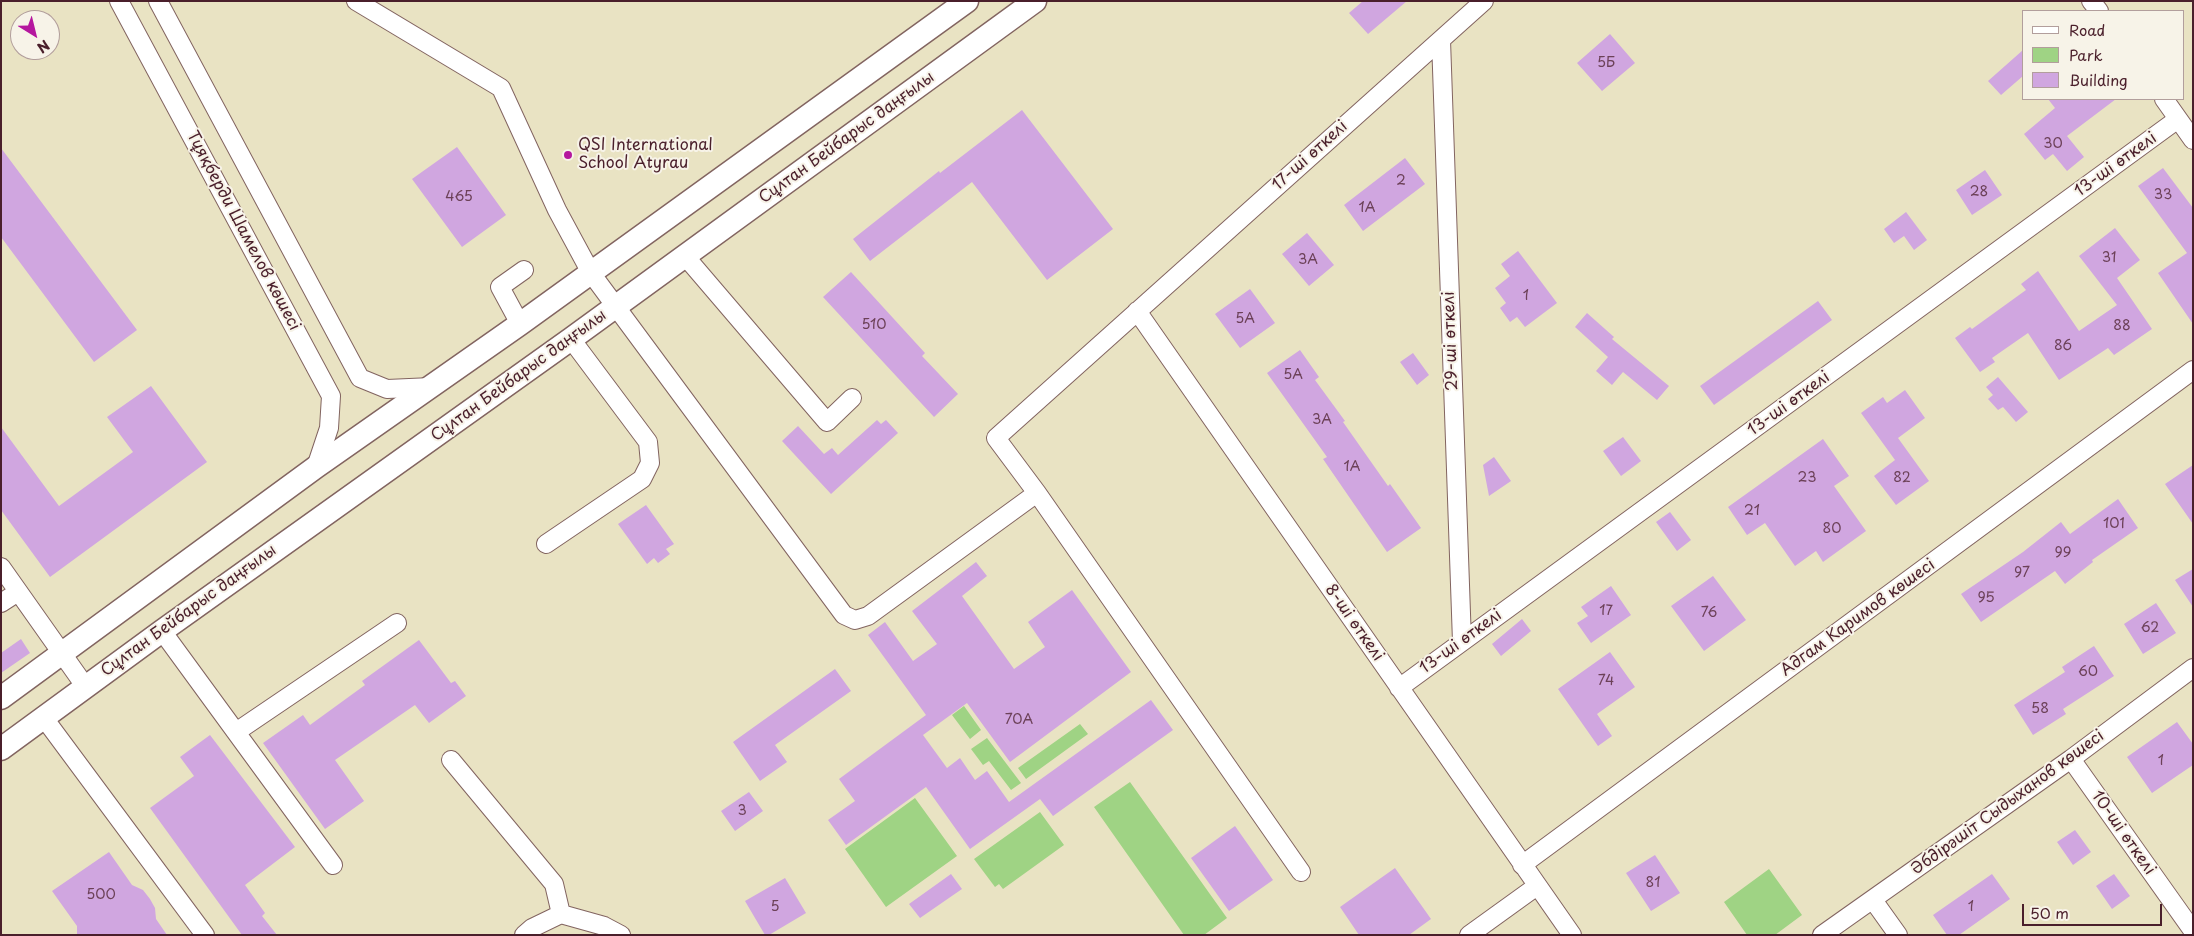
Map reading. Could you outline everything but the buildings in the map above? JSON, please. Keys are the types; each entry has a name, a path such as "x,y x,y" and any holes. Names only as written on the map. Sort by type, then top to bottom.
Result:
{"main road":[{"path":"1,698 316,467 432,387 967,1"},
{"name":"Сұлтан Бейбарыс даңғылы","path":"1,749 85,686 571,339 1035,1"}],"street":[{"name":"Тұяқберди Шамелов көшесі","path":"119,1 331,396 330,428 316,467"},
{"name":"Тұяқберди Шамелов көшесі","path":"158,1 360,378 387,389 432,387"},
{"path":"356,1 501,88 557,210 591,273 844,615 855,620 868,616 1037,493 1301,872"},
{"name":"17-ші өткелі","path":"1037,493 996,438 1484,1"},
{"name":"29-ші өткелі","path":"1441,40 1462,642"},
{"path":"2165,100 2193,140"},
{"name":"13-ші өткелі","path":"1399,688 2178,119"},
{"path":"685,256 827,422 852,398"},
{"path":"520,324 500,287 524,270"},
{"name":"8-ші өткелі","path":"1137,311 1572,935"},
{"path":"546,544 642,479 650,463 648,442 571,339"},
{"name":"Адгам Каримов көшесі","path":"1522,865 2193,370"},
{"path":"1,567 85,686"},
{"path":"1,603 18,592"},
{"path":"236,732 397,622"},
{"path":"162,631 333,866"},
{"name":"Әбдірәшіт Сыдыханов көшесі","path":"1822,935 2071,759 2193,668"},
{"path":"44,718 205,935"},
{"name":"10-ші өткелі","path":"2071,759 2193,931"},
{"path":"451,760 554,884 561,914"},
{"path":"1469,935 1537,886"},
{"path":"1873,900 1898,935"},
{"path":"524,935 532,928 561,914 604,926 622,935"}],"green space":[{"path":"964,706 981,730 970,739 952,715"},
{"path":"1080,724 1088,734 1026,779 1018,768"},
{"path":"987,738 1021,783 1011,790 989,761 983,765 971,749"},
{"path":"1130,782 1227,918 1204,935 1184,935 1094,807"},
{"path":"915,798 957,856 886,907 845,849"},
{"path":"1040,812 1064,845 1003,889 999,884 995,887 974,859"},
{"path":"1769,869 1802,915 1775,935 1747,935 1724,902"}],"place":[{"name":"QSI International School Atyrau","path":"568,155"}]}
